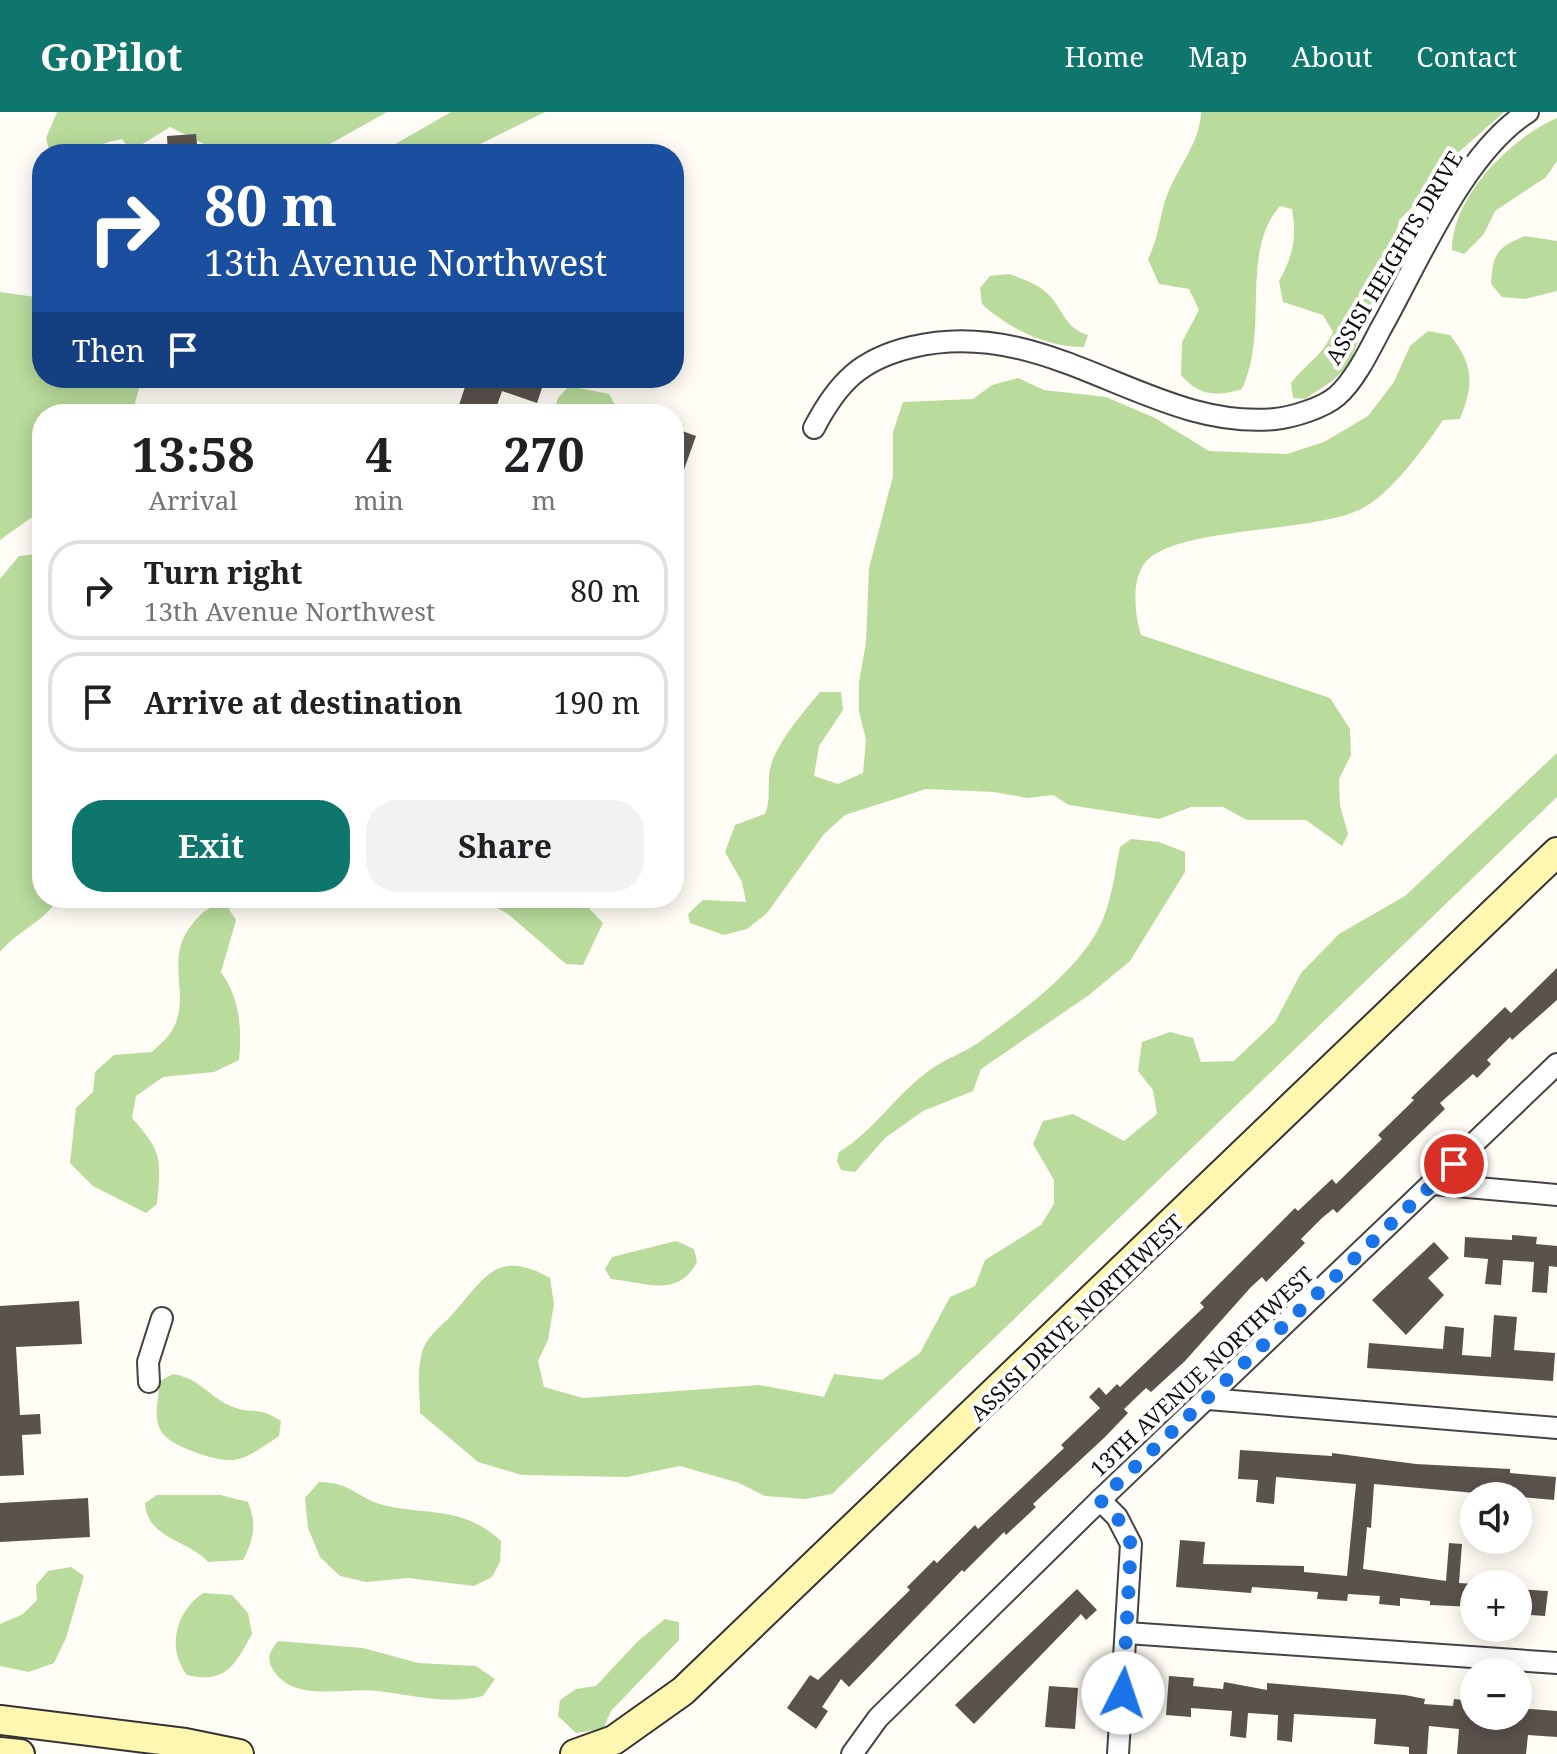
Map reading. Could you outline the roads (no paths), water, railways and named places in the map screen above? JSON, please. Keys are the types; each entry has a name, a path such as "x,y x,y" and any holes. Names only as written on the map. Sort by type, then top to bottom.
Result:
{"main road":[{"name":"ASSISI DRIVE NORTHWEST","path":"575,1754 617,1747 683,1691 1557,852"},
{"path":"0,1720 185,1743 239,1754"},
{"path":"0,1752 20,1754"}],"street":[{"name":"ASSISI HEIGHTS DRIVE","path":"814,428 841,385 857,369 897,351 946,339 987,342 1040,352 1203,414 1275,419 1309,410 1337,396 1359,366 1462,183 1486,148 1528,112"},
{"name":"13TH AVENUE NORTHWEST","path":"852,1754 878,1718 1100,1500 1557,1064"},
{"path":"1433,1184 1557,1195"},
{"path":"149,1382 148,1362 162,1318"},
{"path":"1208,1399 1557,1428"},
{"path":"1100,1500 1117,1517 1131,1544 1118,1754"},
{"path":"1127,1633 1557,1663"}]}
